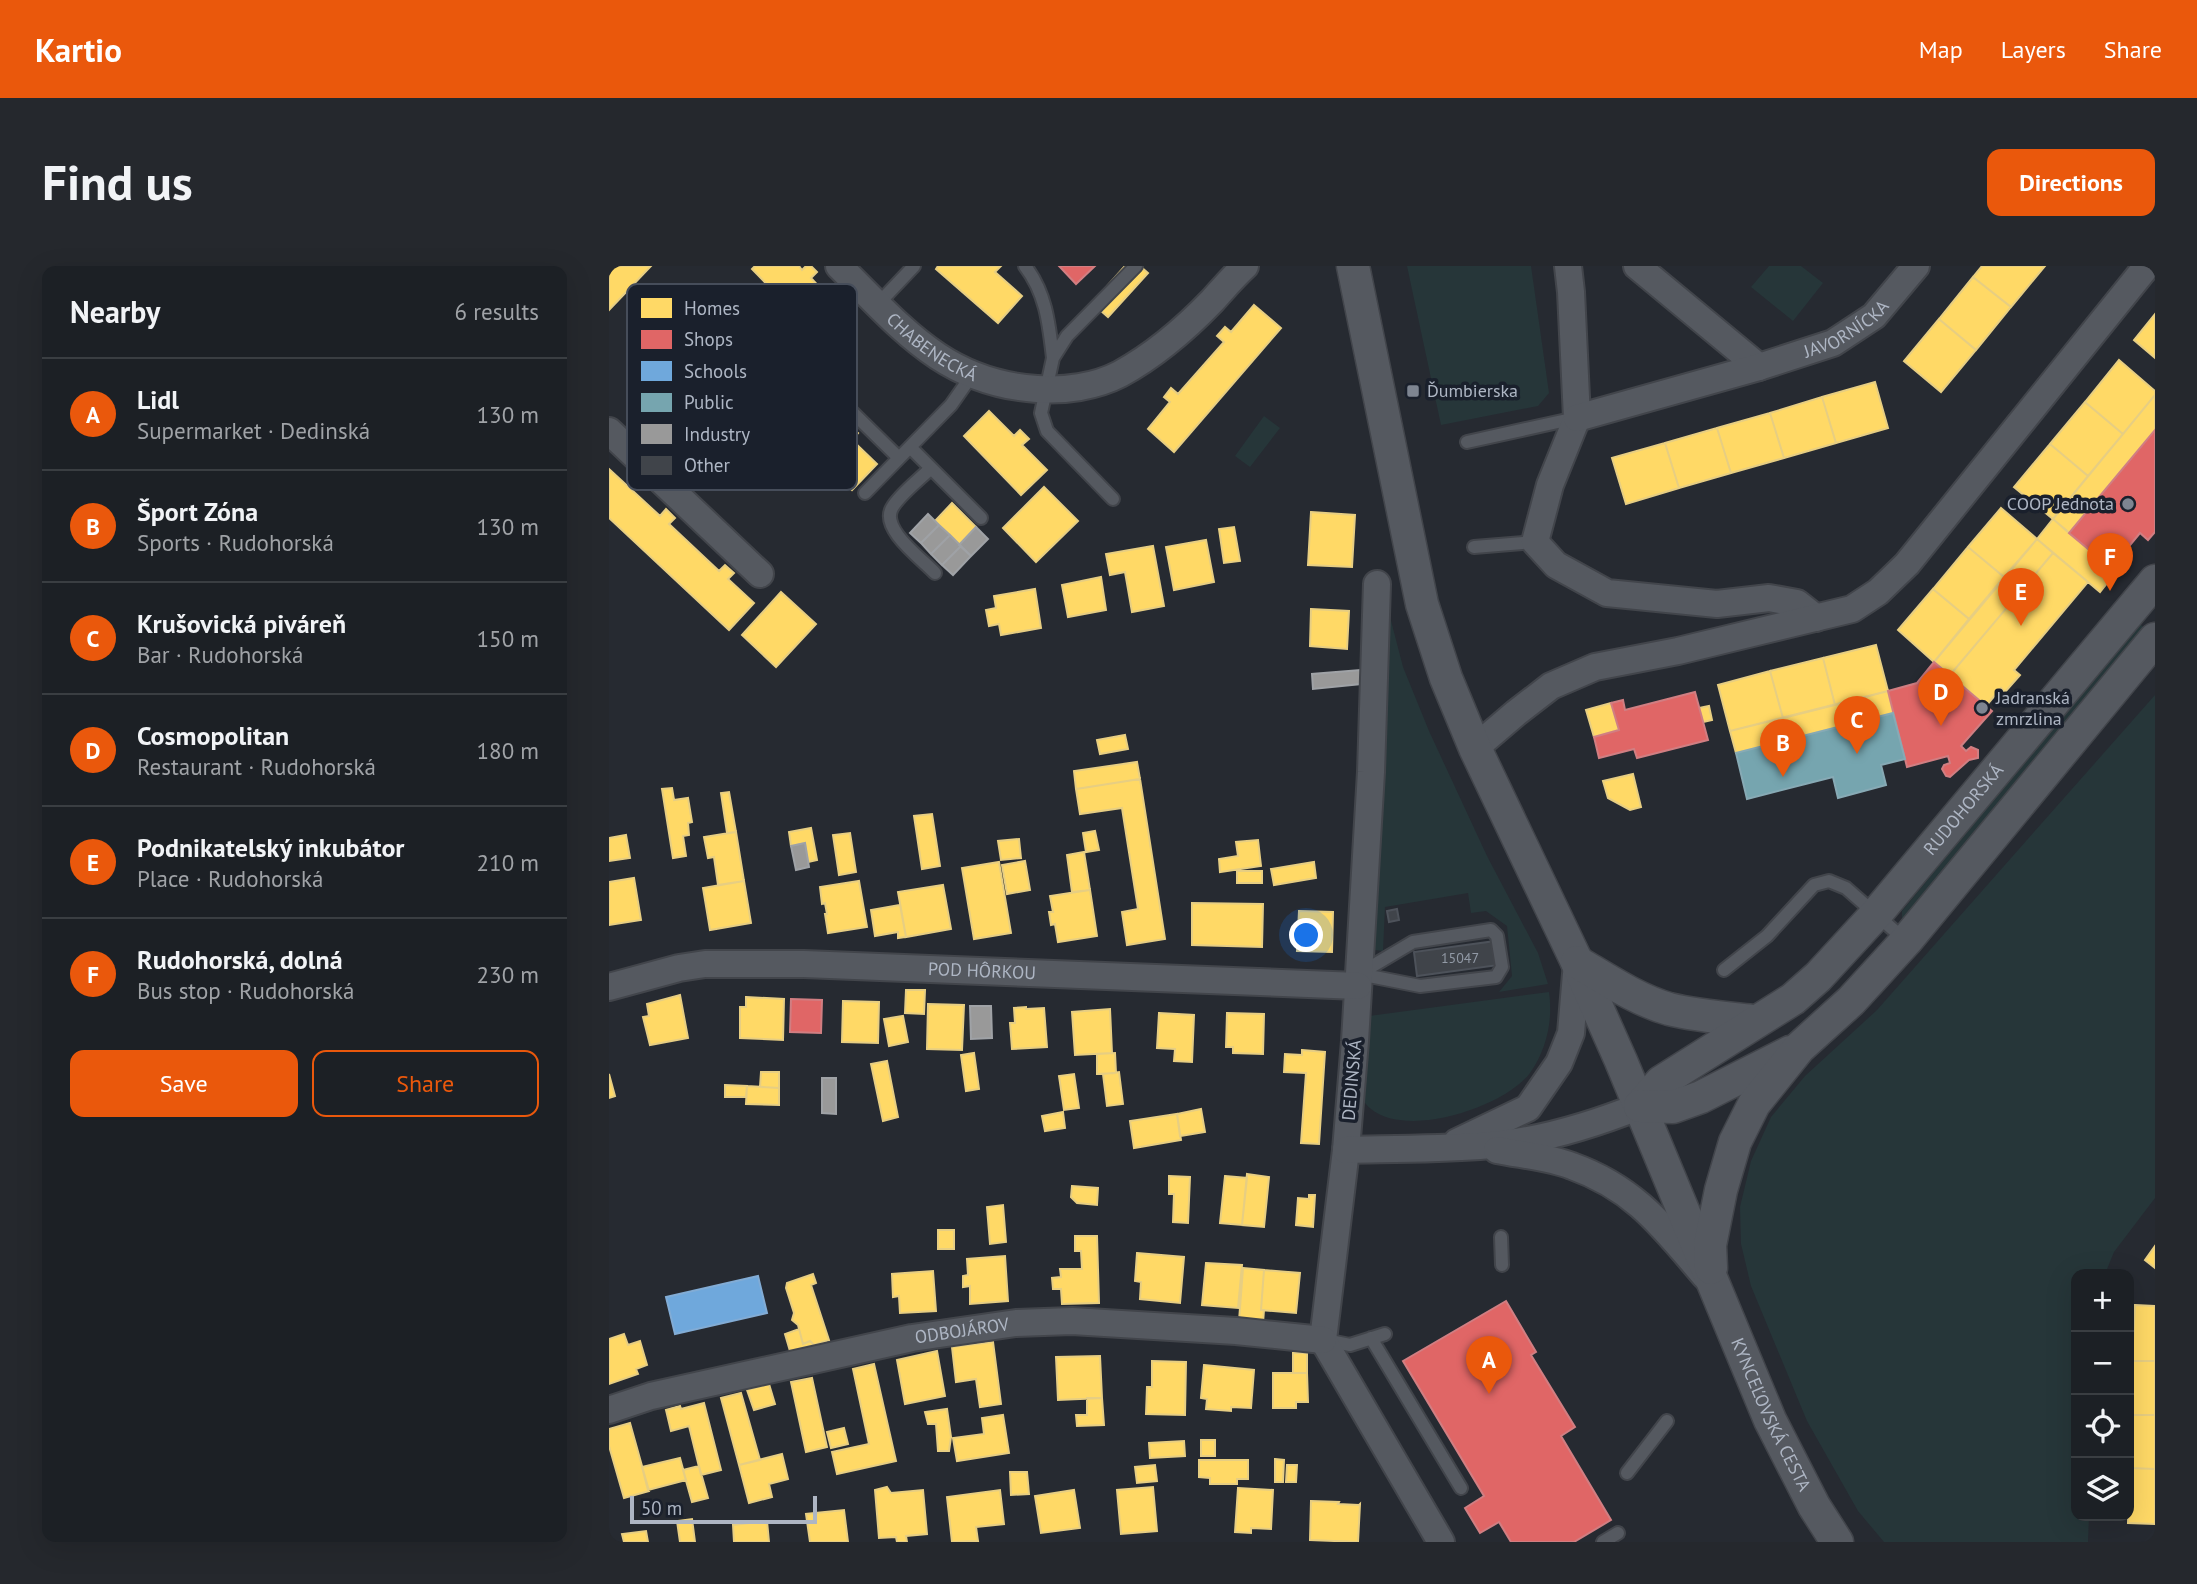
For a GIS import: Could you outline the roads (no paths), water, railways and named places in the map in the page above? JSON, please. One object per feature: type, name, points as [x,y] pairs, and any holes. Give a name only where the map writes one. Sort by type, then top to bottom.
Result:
[{"type":"street","name":"CHABENECKÁ","points":[[839,266],[924,348],[941,360],[972,375],[1009,387],[1045,390],[1075,388],[1118,374],[1170,338],[1210,303],[1245,266]]},
{"type":"street","name":"KYNCEĽOVSKÁ CESTA","points":[[1353,266],[1422,604],[1446,678],[1475,748],[1577,962],[1786,1453],[1837,1542]]},
{"type":"street","points":[[1567,266],[1571,292],[1577,418],[1550,485],[1535,542],[1556,565],[1607,593],[1717,604],[1769,598],[1797,603],[1816,618]]},
{"type":"street","points":[[1637,266],[1759,367]]},
{"type":"street","name":"JAVORNÍCKA","points":[[1577,418],[1759,367],[1833,343],[1874,316],[1916,266]]},
{"type":"street","points":[[1475,748],[1551,686],[1595,667],[1678,651],[1852,609],[1878,592],[1907,564],[2147,266]]},
{"type":"street","points":[[609,431],[627,448]]},
{"type":"street","points":[[671,490],[760,574]]},
{"type":"street","name":"RUDOHORSKÁ","points":[[1640,1106],[1661,1082],[1793,999],[1818,977],[1878,913],[2155,581]]},
{"type":"street","name":"DEDINSKÁ","points":[[1323,1340],[1346,1150],[1359,980],[1371,772],[1377,584]]},
{"type":"street","points":[[1712,1284],[1710,1245],[1721,1190],[1735,1142],[1754,1104],[1799,1048],[1851,1001],[1906,941],[2155,639]]},
{"type":"street","points":[[1446,1147],[1528,1108],[1559,1063],[1571,1032],[1577,962],[1666,1008],[1755,1021]]},
{"type":"street","name":"POD HÔRKOU","points":[[609,987],[679,968],[735,963],[1359,980]]},
{"type":"street","points":[[1346,1150],[1482,1146],[1587,1125],[1640,1106],[1672,1107],[1702,1097],[1799,1048]]},
{"type":"street","points":[[1482,1146],[1571,1165],[1633,1197],[1712,1284]]},
{"type":"street","name":"ODBOJÁROV","points":[[609,1410],[675,1390],[912,1338],[1016,1323],[1072,1321],[1236,1331],[1323,1340]]},
{"type":"street","points":[[1323,1340],[1441,1542]]},
{"type":"lane","points":[[878,304],[914,266]]},
{"type":"lane","points":[[1025,266],[1037,283],[1046,310],[1053,358]]},
{"type":"lane","points":[[1113,499],[1047,431],[1041,413],[1053,358],[1067,336],[1136,266]]},
{"type":"lane","points":[[865,493],[951,405],[972,375]]},
{"type":"lane","points":[[857,417],[899,458]]},
{"type":"lane","points":[[1467,442],[1577,418]]},
{"type":"lane","points":[[911,447],[981,519]]},
{"type":"lane","points":[[931,468],[892,508],[889,519],[893,531],[935,573]]},
{"type":"lane","points":[[1474,547],[1535,542]]},
{"type":"lane","points":[[1724,970],[1767,936],[1814,885],[1829,881],[1846,888],[1878,913],[1906,941]]},
{"type":"lane","points":[[1490,930],[1497,936],[1502,967],[1496,977],[1420,986],[1359,980],[1413,942],[1490,930]]},
{"type":"lane","points":[[1501,1237],[1503,1265]]},
{"type":"lane","points":[[1323,1340],[1350,1345],[1385,1334]]},
{"type":"lane","points":[[1371,1338],[1461,1488]]},
{"type":"lane","points":[[1627,1473],[1667,1421]]},
{"type":"lane","points":[[1604,1542],[1618,1533]]},
{"type":"place","name":"Ďumbierska","points":[[1413,391]]},
{"type":"place","name":"COOP Jednota","points":[[2128,504]]},
{"type":"place","name":"Rudohorská, dolná","points":[[2110,591]]},
{"type":"place","name":"Podnikatelský inkubátor","points":[[2021,626]]},
{"type":"place","name":"Jadranská zmrzlina","points":[[1982,708]]},
{"type":"place","name":"Cosmopolitan","points":[[1941,726]]},
{"type":"place","name":"Krušovická piváreň","points":[[1857,754]]},
{"type":"place","name":"Šport Zóna","points":[[1783,777]]},
{"type":"place","name":"Lidl","points":[[1489,1394]]}]
